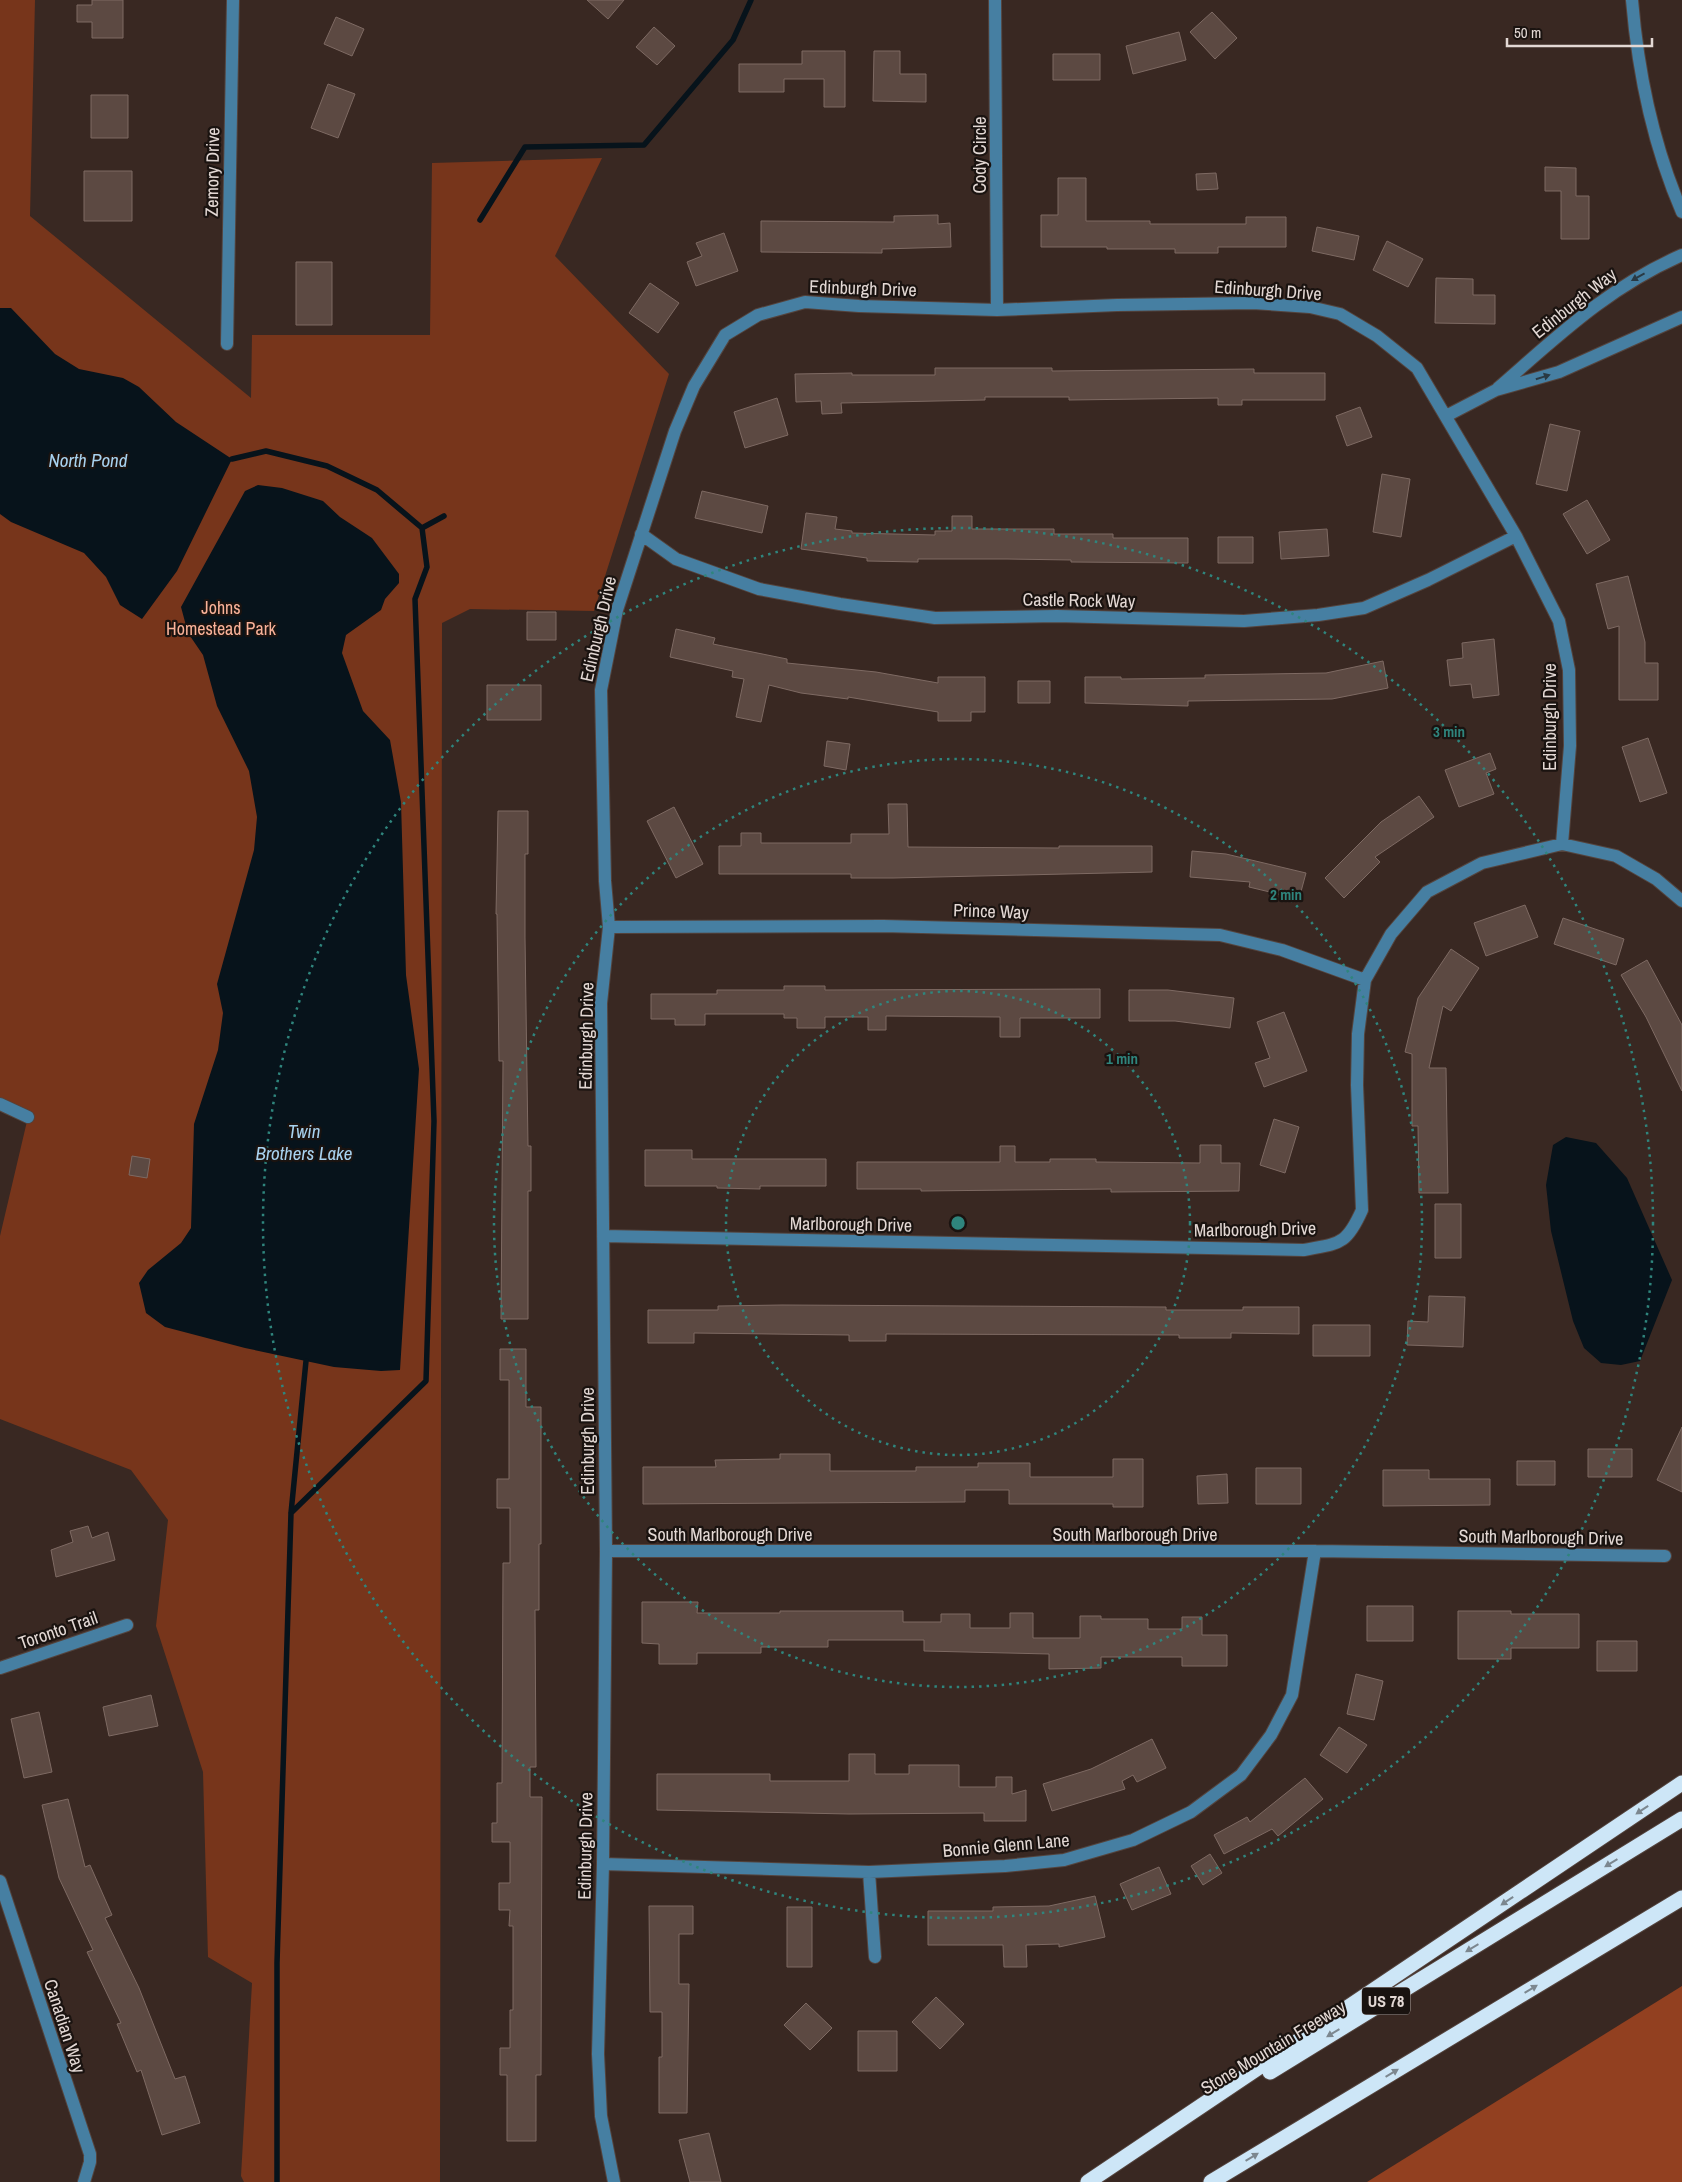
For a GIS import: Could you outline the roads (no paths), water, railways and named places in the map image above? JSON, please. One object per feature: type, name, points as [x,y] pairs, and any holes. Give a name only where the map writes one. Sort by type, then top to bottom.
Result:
[{"type":"highway","points":[[1088,2182],[1682,1783]]},
{"type":"highway","name":"Stone Mountain Freeway","points":[[1088,2182],[1682,1820]]},
{"type":"highway","points":[[1211,2182],[1682,1898]]},
{"type":"street","name":"Zemory Drive","points":[[227,344],[233,0]]},
{"type":"street","name":"Cody Circle","points":[[995,0],[997,310]]},
{"type":"street","points":[[1632,0],[1646,102],[1658,144],[1682,212]]},
{"type":"street","name":"Edinburgh Way","points":[[1496,390],[1590,309],[1621,287],[1682,255]]},
{"type":"street","name":"Edinburgh Drive","points":[[614,2182],[601,2116],[598,2054],[603,1864],[606,1551],[602,1003],[609,927],[605,881],[602,690],[617,610],[675,431],[694,386],[725,335],[758,314],[805,302],[859,306],[997,310],[1117,305],[1253,303],[1310,308],[1340,314],[1377,336],[1417,368],[1516,536],[1560,621],[1569,670],[1570,746],[1562,844]]},
{"type":"street","name":"Edinburgh Way","points":[[1446,416],[1496,390],[1559,372],[1682,317]]},
{"type":"street","name":"Castle Rock Way","points":[[641,534],[676,559],[759,589],[859,607],[935,618],[1057,616],[1244,621],[1318,615],[1364,608],[1428,580],[1516,536]]},
{"type":"street","name":"Marlborough Drive","points":[[603,1236],[1284,1250],[1304,1250],[1339,1243],[1353,1229],[1362,1210],[1357,1085],[1358,1034],[1365,980],[1391,934],[1427,892],[1482,863],[1562,844],[1616,856],[1656,879],[1682,901]]},
{"type":"street","name":"Prince Way","points":[[609,927],[883,926],[1220,935],[1282,950],[1365,980]]},
{"type":"street","points":[[0,1104],[28,1117]]},
{"type":"street","name":"South Marlborough Drive","points":[[606,1551],[1315,1551],[1665,1556]]},
{"type":"street","name":"Bonnie Glenn Lane","points":[[603,1864],[869,1872],[1005,1866],[1064,1860],[1133,1840],[1198,1806],[1241,1775],[1272,1735],[1292,1695],[1315,1551]]},
{"type":"street","name":"Toronto Trail","points":[[0,1668],[126,1625]]},
{"type":"street","points":[[869,1872],[874,1957]]},
{"type":"street","name":"Canadian Way","points":[[0,1881],[90,2154],[90,2162],[84,2182]]},
{"type":"water","name":"North Pond","points":[[0,308],[11,308],[55,354],[79,369],[123,378],[139,387],[176,422],[232,459],[177,571],[142,619],[120,605],[106,577],[84,553],[11,522],[0,514]]},
{"type":"water","name":"Twin Brothers Lake","points":[[258,485],[282,488],[323,501],[340,517],[372,538],[399,574],[399,583],[385,599],[381,610],[346,635],[342,653],[363,711],[390,740],[401,802],[406,975],[419,1069],[400,1370],[381,1371],[334,1367],[245,1348],[165,1327],[146,1313],[139,1283],[148,1270],[181,1243],[191,1228],[194,1124],[218,1050],[223,1013],[217,984],[254,850],[257,817],[249,771],[217,706],[203,655],[188,633],[181,607],[245,491]]},
{"type":"water","points":[[1566,1137],[1596,1143],[1627,1178],[1672,1280],[1640,1361],[1621,1365],[1601,1363],[1584,1348],[1573,1321],[1551,1231],[1546,1185],[1553,1145]]},
{"type":"waterway","points":[[480,220],[525,147],[644,145],[733,40],[751,0]]},
{"type":"waterway","points":[[232,459],[266,451],[327,466],[377,490],[422,528],[427,567],[415,599],[434,1121],[426,1381],[291,1513]]},
{"type":"waterway","points":[[422,528],[444,516]]},
{"type":"waterway","points":[[277,2182],[277,1963],[291,1513],[306,1361]]},
{"type":"park label","name":"Johns Homestead Park","points":[[221,617]]}]
